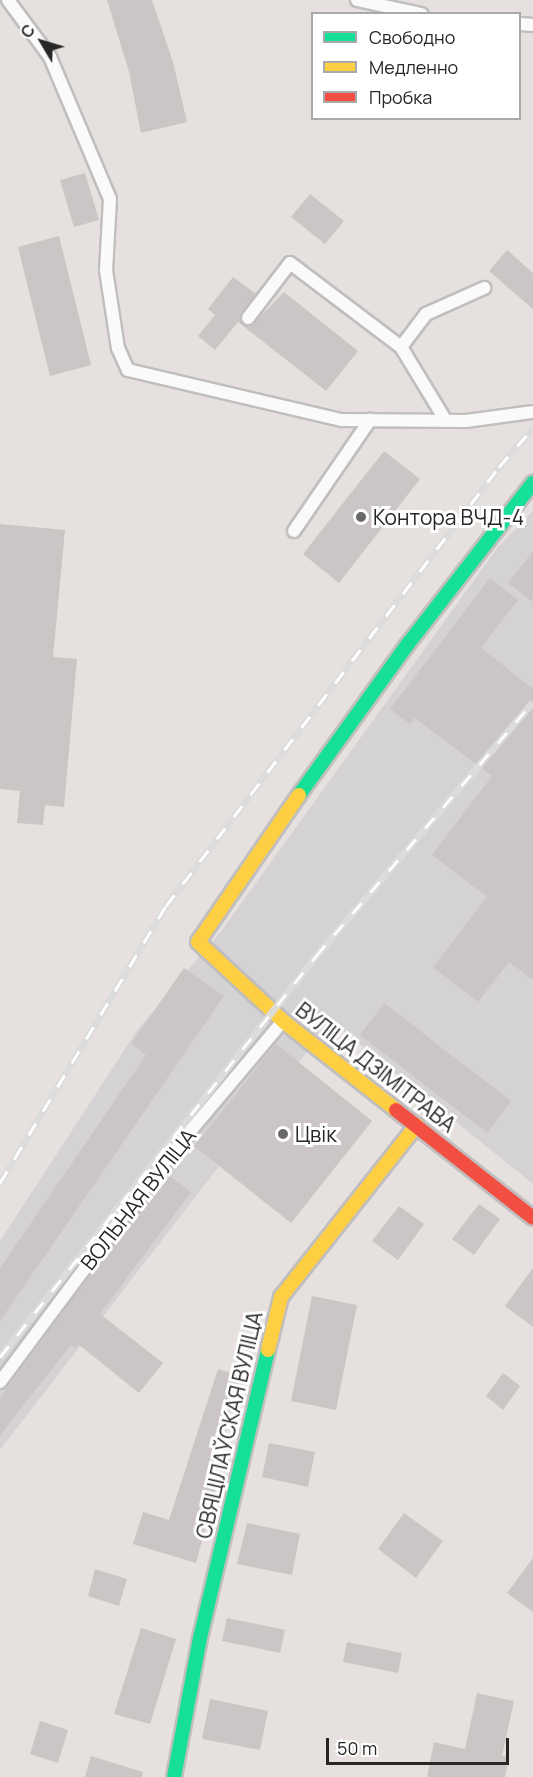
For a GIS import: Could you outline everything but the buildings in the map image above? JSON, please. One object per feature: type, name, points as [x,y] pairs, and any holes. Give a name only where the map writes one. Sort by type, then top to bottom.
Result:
[{"type":"street","name":"ВУЛІЦА ДЗІМІТРАВА","points":[[533,483],[408,644],[247,866],[198,942],[283,1021],[533,1218]]},
{"type":"street","name":"СВЯЦІЛАЎСКАЯ ВУЛІЦА","points":[[174,1777],[200,1638],[280,1297],[417,1125]]},
{"type":"lane","points":[[8,0],[50,57],[110,200],[106,270],[118,348],[128,370],[255,403],[342,420],[446,421],[533,412]]},
{"type":"lane","points":[[357,0],[412,12]]},
{"type":"lane","points":[[248,318],[290,263],[402,347],[446,421]]},
{"type":"lane","points":[[402,347],[426,314],[484,288]]},
{"type":"lane","points":[[294,531],[370,420]]},
{"type":"lane","name":"ВОЛЬНАЯ ВУЛІЦА","points":[[0,1382],[160,1167],[283,1021]]},
{"type":"shaded area","points":[[533,511],[533,1184],[331,1021],[0,1450],[0,1241],[138,1029],[222,930],[498,547]]},
{"type":"railway","points":[[0,1183],[166,906],[499,467],[533,428]]},
{"type":"railway","points":[[0,1357],[316,956],[533,702]]},
{"type":"traffic: fast","points":[[299,795],[408,644],[533,483]]},
{"type":"traffic: fast","points":[[174,1777],[200,1638],[268,1350]]},
{"type":"traffic: slow","points":[[299,795],[198,942],[283,1021],[396,1110]]},
{"type":"traffic: slow","points":[[268,1350],[281,1297],[417,1125]]},
{"type":"traffic: jam","points":[[396,1110],[533,1218]]},
{"type":"place","name":"Контора ВЧД-4","points":[[361,517]]},
{"type":"place","name":"Цвік","points":[[283,1134]]}]
